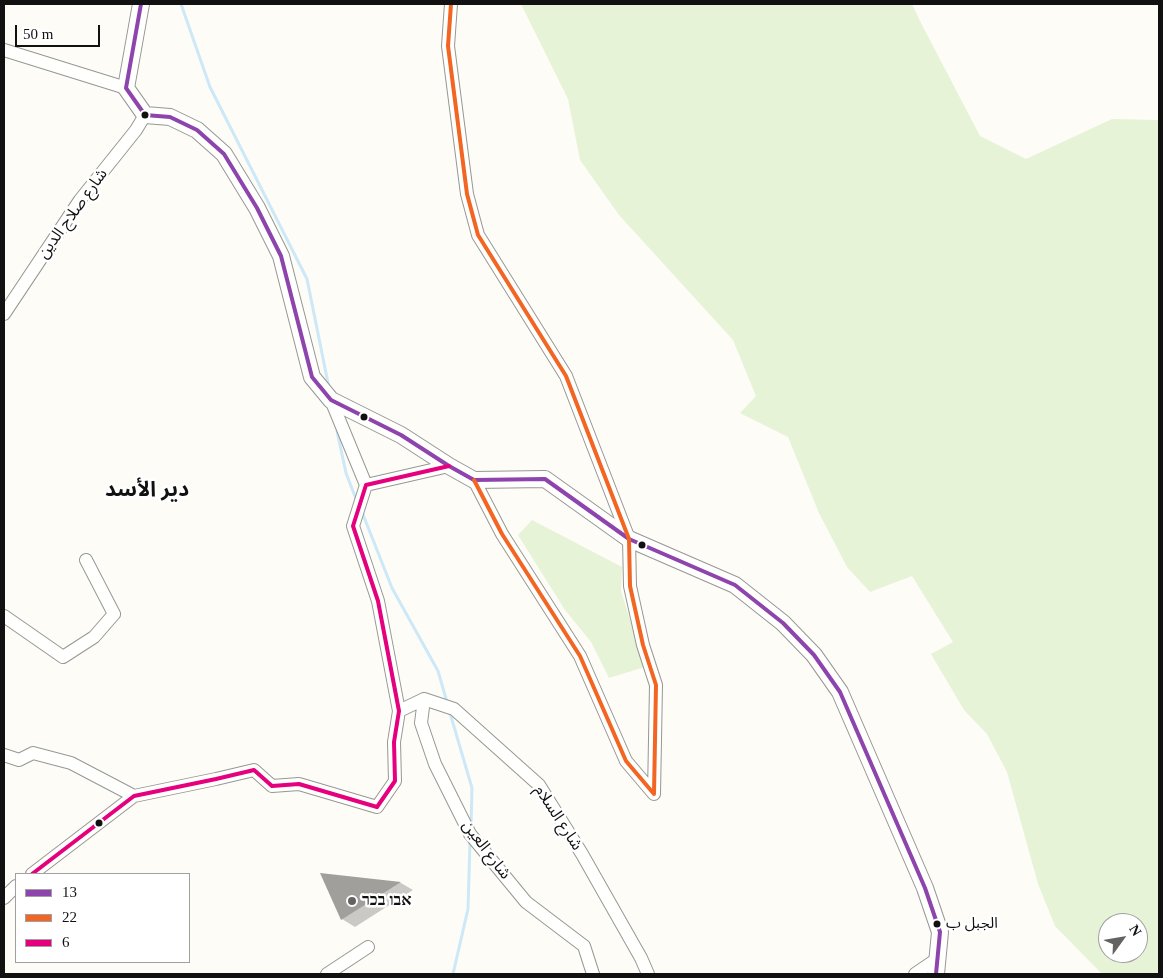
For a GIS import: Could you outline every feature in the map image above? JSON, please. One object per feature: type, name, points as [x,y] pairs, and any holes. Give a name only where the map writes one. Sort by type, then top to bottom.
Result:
[{"type":"street","points":[[126,88],[140,4]]},
{"type":"street","points":[[451,4],[448,46],[467,194],[478,235],[566,376],[630,539],[630,586],[642,644],[656,684],[654,794],[626,761],[580,656],[502,534],[474,480]]},
{"type":"street","points":[[4,50],[126,88],[145,115],[170,117],[198,130],[224,154],[257,208],[281,256],[312,377],[331,400],[366,485],[353,526],[378,601],[399,711],[394,742],[395,781],[377,807],[299,784],[272,786],[254,770],[134,796],[33,873]]},
{"type":"street","name":"شارع صلاح الدين","points":[[4,314],[80,200],[136,130],[145,115]]},
{"type":"street","points":[[331,400],[401,434],[474,480],[545,479],[630,539],[735,585],[783,624],[814,655],[840,692],[925,888],[940,932],[936,967],[915,974]]},
{"type":"street","points":[[366,485],[449,466]]},
{"type":"street","points":[[4,616],[64,657],[94,637],[114,614],[86,560]]},
{"type":"street","points":[[399,711],[424,699]]},
{"type":"street","name":"شارع العين","points":[[424,699],[421,723],[432,756],[470,834],[526,902],[584,946],[593,974]]},
{"type":"street","name":"شارع السلام","points":[[424,699],[454,709],[539,785],[582,854],[641,958],[648,974]]},
{"type":"street","points":[[4,755],[19,760],[33,753],[71,763],[134,796]]},
{"type":"street","points":[[4,898],[15,887]]},
{"type":"street","points":[[327,974],[368,947]]},
{"type":"green space","points":[[521,4],[912,4],[980,136],[1026,159],[1112,119],[1159,120],[1159,974],[1102,974],[1055,926],[1038,884],[1007,772],[987,734],[964,710],[931,654],[953,642],[912,576],[870,592],[847,567],[819,513],[788,437],[740,413],[756,396],[733,340],[619,215],[580,160],[568,99]]},
{"type":"green space","points":[[532,520],[622,567],[621,591],[645,667],[609,678],[591,642],[565,610],[518,535]]},
{"type":"building","name":"אבו בכר","points":[[320,873],[401,882],[341,920]]},
{"type":"waterway","points":[[181,4],[210,87],[307,279],[329,388]]},
{"type":"waterway","points":[[337,431],[346,473],[356,499]]},
{"type":"waterway","points":[[362,512],[392,588],[438,671],[447,702]]},
{"type":"waterway","points":[[450,713],[472,788],[471,826]]},
{"type":"waterway","points":[[453,974],[468,909],[470,842]]},
{"type":"transit line","name":"13","points":[[141,4],[126,88],[145,115],[170,117],[197,130],[224,154],[257,208],[281,256],[312,377],[331,400],[401,435],[474,480],[545,479],[629,539],[735,585],[783,623],[814,655],[840,692],[925,888],[940,932],[936,974]]},
{"type":"transit line","name":"22","points":[[451,4],[448,46],[467,194],[478,235],[566,376],[629,539],[630,586],[643,645],[656,685],[654,794],[626,761],[580,656],[502,534],[474,480]]},
{"type":"transit line","name":"6","points":[[33,873],[134,796],[254,770],[272,786],[299,784],[377,807],[395,781],[394,742],[399,711],[378,601],[353,526],[366,485],[449,466]]},
{"type":"place","name":"אבו בכר","points":[[352,901]]},
{"type":"place","name":"الجبل ب","points":[[937,924]]},
{"type":"district","name":"دير الأسد","points":[[147,491]]}]
